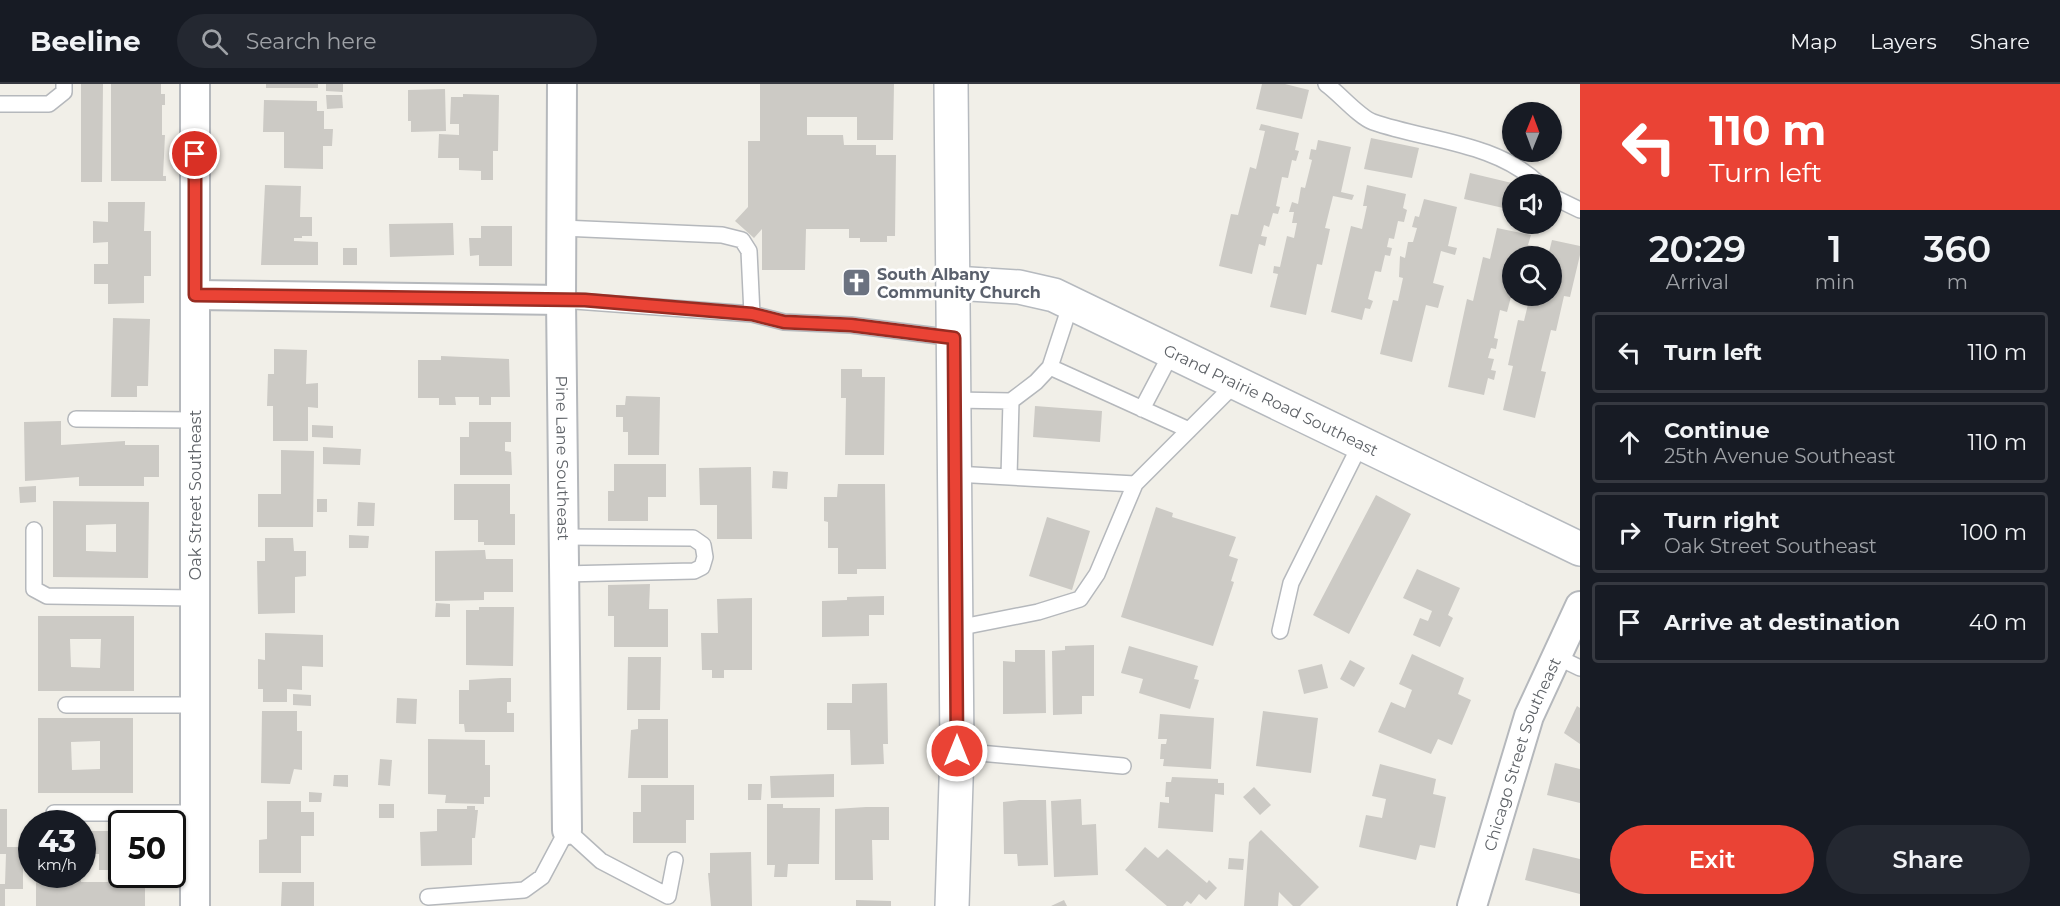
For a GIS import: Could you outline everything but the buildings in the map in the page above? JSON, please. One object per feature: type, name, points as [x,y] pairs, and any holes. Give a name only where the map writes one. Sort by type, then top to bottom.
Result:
[{"type":"main road","points":[[951,84],[957,628],[957,751],[952,906]]},
{"type":"main road","name":"Grand Prairie Road Southeast","points":[[954,283],[1019,287],[1054,295],[1580,549]]},
{"type":"street","name":"Oak Street Southeast","points":[[195,84],[195,906]]},
{"type":"street","name":"Pine Lane Southeast","points":[[562,84],[561,300],[567,830]]},
{"type":"street","points":[[195,295],[561,300]]},
{"type":"street","name":"Chicago Street Southeast","points":[[1472,906],[1529,716],[1568,662],[1580,606]]},
{"type":"lane","points":[[0,104],[49,104],[64,92],[64,84]]},
{"type":"lane","points":[[1326,84],[1370,121],[1461,144],[1523,169],[1528,174]]},
{"type":"lane","points":[[1562,201],[1580,210]]},
{"type":"lane","points":[[562,228],[711,234],[742,240],[749,251],[752,314]]},
{"type":"lane","points":[[561,300],[752,314],[784,322],[851,325],[954,338]]},
{"type":"lane","points":[[955,400],[1011,401],[1050,367],[1071,303]]},
{"type":"lane","points":[[1142,409],[1172,352]]},
{"type":"lane","points":[[1050,367],[1189,430]]},
{"type":"lane","points":[[957,628],[1038,612],[1080,599],[1097,574],[1135,484],[1236,383]]},
{"type":"lane","points":[[1009,477],[1011,401]]},
{"type":"lane","points":[[76,419],[195,420]]},
{"type":"lane","points":[[1280,631],[1291,583],[1361,443]]},
{"type":"lane","points":[[955,474],[1135,484]]},
{"type":"lane","points":[[34,530],[34,589],[47,596],[195,598]]},
{"type":"lane","points":[[563,537],[693,538],[703,545],[705,557],[702,567],[694,572],[563,574]]},
{"type":"lane","points":[[66,705],[195,705]]},
{"type":"lane","points":[[957,751],[1123,766]]},
{"type":"lane","points":[[96,813],[195,813]]},
{"type":"lane","points":[[428,897],[524,890],[542,877],[567,830],[601,861],[668,896],[675,860]]},
{"type":"place","name":"South Albany Community Church","points":[[856,283]]},
{"type":"route","points":[[195,154],[195,295],[585,300],[752,314],[784,322],[851,325],[954,338],[957,751]]}]
